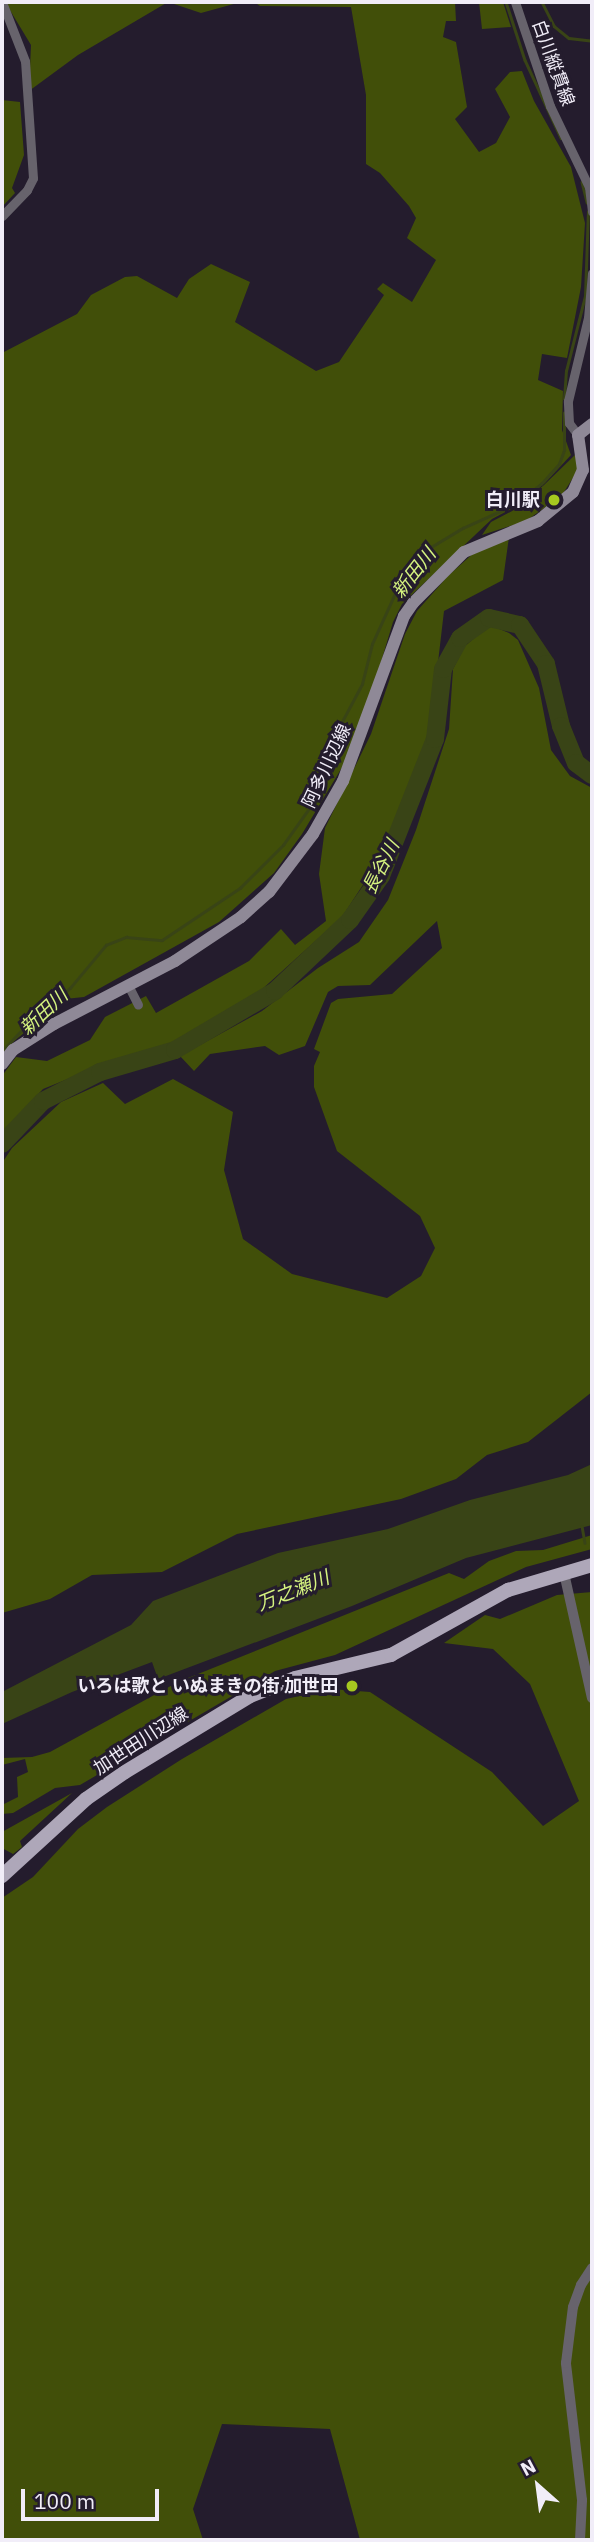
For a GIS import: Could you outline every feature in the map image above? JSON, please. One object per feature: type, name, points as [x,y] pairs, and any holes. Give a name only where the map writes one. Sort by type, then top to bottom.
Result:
[{"type":"main road","points":[[578,435],[592,425]]},
{"type":"main road","name":"阿多川辺線","points":[[2,1064],[13,1051],[54,1024],[176,961],[241,917],[279,879],[313,834],[343,780],[404,616],[413,603],[464,552],[538,521],[573,492],[583,470],[578,435]]},
{"type":"main road","name":"加世田川辺線","points":[[2,1877],[96,1793],[250,1696],[295,1678],[391,1655],[508,1590],[592,1565]]},
{"type":"street","points":[[2,2],[25,61],[33,178],[27,190],[2,216]]},
{"type":"street","name":"白川縦貫線","points":[[515,2],[550,106],[580,162],[589,187],[592,212]]},
{"type":"street","points":[[578,435],[569,423],[568,401],[588,318],[592,273]]},
{"type":"street","points":[[128,985],[138,1005]]},
{"type":"street","points":[[564,1573],[592,1698]]},
{"type":"street","points":[[580,2540],[582,2500],[566,2363],[573,2306],[580,2285],[592,2268]]},
{"type":"shaded area","points":[[5,2],[168,2],[78,55],[29,91],[31,45]]},
{"type":"shaded area","points":[[168,2],[241,2],[201,13]]},
{"type":"shaded area","points":[[254,2],[455,2],[456,21],[446,21],[443,37],[456,42],[467,107],[455,119],[479,152],[496,143],[510,117],[495,89],[510,72],[522,71],[534,101],[571,167],[585,223],[581,287],[567,358],[542,354],[538,380],[563,391],[562,430],[571,455],[545,483],[513,508],[492,519],[402,604],[393,622],[365,715],[344,764],[302,834],[274,873],[219,922],[84,997],[65,999],[2,1051],[2,353],[77,314],[91,295],[125,277],[137,276],[177,298],[189,279],[211,264],[250,282],[235,322],[316,371],[339,362],[384,295],[377,289],[383,283],[412,302],[436,260],[407,238],[416,218],[380,173],[366,164],[366,95],[351,7],[260,6]]},
{"type":"shaded area","points":[[479,2],[503,2],[511,27],[482,29]]},
{"type":"shaded area","points":[[2,100],[20,102],[24,155],[12,188],[15,193],[2,207]]},
{"type":"shaded area","points":[[577,453],[578,470],[562,495],[526,521],[482,535],[491,522],[514,510]]},
{"type":"shaded area","points":[[509,537],[503,580],[444,611],[430,731],[381,857],[342,917],[259,992],[178,1042],[100,1066],[43,1089],[2,1133],[2,1076],[16,1057],[47,1061],[90,1040],[105,1017],[146,996],[156,1013],[249,961],[281,929],[295,945],[326,921],[319,874],[325,828],[371,734],[405,634],[417,611],[448,576],[477,550]]},
{"type":"shaded area","points":[[490,625],[518,640],[539,688],[551,750],[570,776],[592,788],[592,1392],[528,1442],[487,1455],[456,1479],[401,1499],[237,1534],[162,1572],[92,1575],[50,1599],[2,1613],[2,1163],[12,1148],[61,1102],[103,1083],[125,1104],[173,1079],[233,1112],[224,1170],[243,1239],[292,1274],[387,1298],[421,1276],[435,1248],[420,1216],[337,1151],[314,1087],[314,1066],[320,1052],[314,1049],[331,1003],[338,999],[392,994],[442,948],[437,921],[370,985],[338,986],[328,992],[305,1046],[279,1055],[265,1046],[210,1054],[194,1071],[180,1056],[262,1011],[318,968],[359,942],[388,900],[416,830],[449,729],[453,669],[465,646]]},
{"type":"shaded area","points":[[592,1535],[592,1549],[526,1567],[335,1655],[275,1671],[80,1785],[55,1788],[13,1813],[2,1814],[2,1805],[18,1797],[17,1777],[28,1772],[25,1759],[2,1765],[2,1758],[32,1757],[50,1752],[178,1682],[449,1573],[464,1579],[489,1561],[516,1551],[543,1550]]},
{"type":"shaded area","points":[[592,1592],[592,2540],[360,2540],[330,2429],[222,2424],[193,2509],[203,2540],[2,2540],[2,1898],[33,1877],[78,1829],[182,1759],[286,1699],[331,1689],[370,1692],[492,1772],[543,1826],[579,1801],[530,1684],[493,1649],[444,1643],[485,1615],[500,1619],[557,1595]]},
{"type":"shaded area","points":[[72,1793],[20,1841],[22,1847],[13,1854],[2,1848],[2,1832]]},
{"type":"water","name":"万之瀬川","points":[[592,1464],[592,1525],[466,1558],[352,1606],[158,1679],[152,1662],[72,1692],[2,1724],[2,1692],[131,1625],[153,1601],[278,1553],[388,1529],[470,1500],[568,1475]]},
{"type":"waterway","name":"新田川","points":[[506,2],[525,60],[561,138]]},
{"type":"waterway","points":[[542,2],[554,26],[569,38],[592,41]]},
{"type":"waterway","name":"新田川","points":[[582,182],[587,202]]},
{"type":"waterway","name":"新田川","points":[[564,399],[566,371],[585,296],[588,212]]},
{"type":"waterway","name":"新田川","points":[[2,1051],[32,1019],[70,988],[106,945],[126,937],[162,940],[240,888],[283,845],[318,796],[330,744],[362,684],[372,644],[397,589],[431,547],[463,528],[518,503],[541,484],[559,464],[564,450],[564,413]]},
{"type":"waterway","name":"長谷川","points":[[2,1144],[43,1101],[100,1072],[175,1050],[275,991],[350,920],[381,876],[435,739],[443,669],[460,638],[489,618],[520,625],[546,664],[561,726],[576,763],[592,775]]},
{"type":"waterway","points":[[582,1526],[585,1543]]},
{"type":"place","name":"白川駅","points":[[554,500]]},
{"type":"place","name":"いろは歌と いぬまきの街 加世田","points":[[352,1686]]}]
